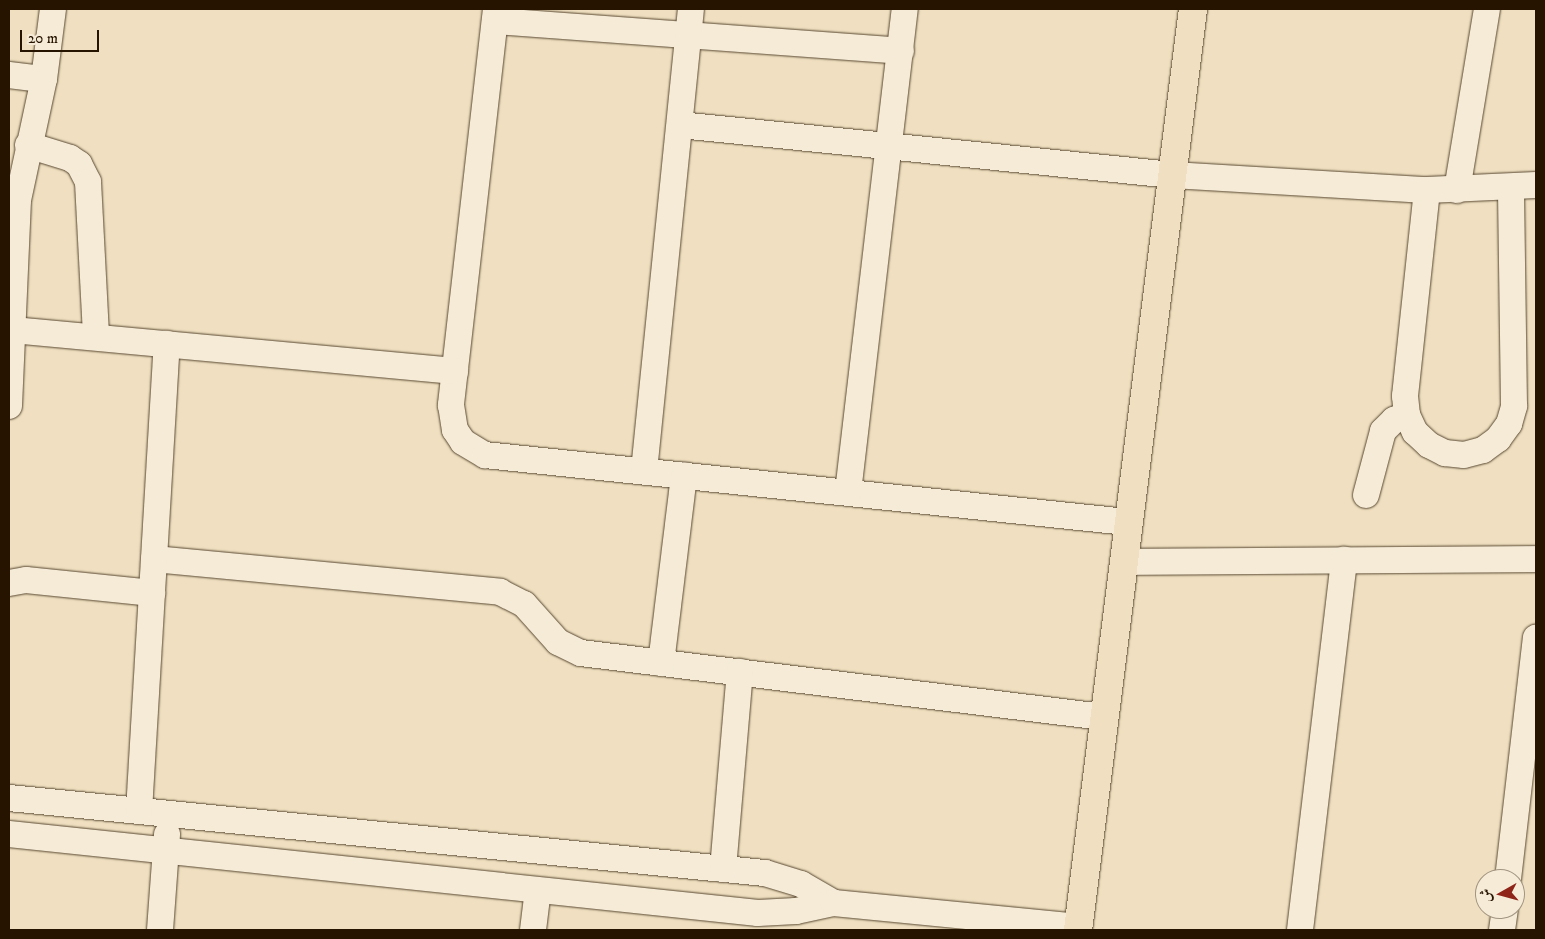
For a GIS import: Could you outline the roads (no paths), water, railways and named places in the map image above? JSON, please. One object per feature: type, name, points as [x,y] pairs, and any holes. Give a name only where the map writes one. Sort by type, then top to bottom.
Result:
[{"type":"main road","points":[[1079,928],[1103,717],[1124,562],[1127,522],[1193,9]]},
{"type":"street","points":[[9,404],[18,200],[28,145],[44,79],[53,9]]},
{"type":"street","points":[[644,471],[691,9]]},
{"type":"street","points":[[848,492],[891,147],[905,9]]},
{"type":"street","points":[[1457,190],[1487,9]]},
{"type":"street","points":[[901,51],[688,36],[496,15],[455,371],[451,418],[455,430],[473,450],[485,455],[1127,522]]},
{"type":"street","points":[[9,75],[44,79]]},
{"type":"street","points":[[680,125],[1172,175],[1427,190],[1536,185]]},
{"type":"street","points":[[28,145],[70,158],[79,164],[88,182],[96,337]]},
{"type":"street","points":[[1427,190],[1405,396],[1407,415],[1415,432],[1428,445],[1445,453],[1464,455],[1482,450],[1498,439],[1509,424],[1514,406],[1511,187]]},
{"type":"street","points":[[12,330],[455,371]]},
{"type":"street","points":[[139,811],[167,344]]},
{"type":"street","points":[[1366,495],[1382,431],[1394,420],[1407,415]]},
{"type":"street","points":[[661,663],[684,475]]},
{"type":"street","points":[[154,559],[500,592],[524,604],[548,632],[569,649],[661,663],[1103,717]]},
{"type":"street","points":[[1124,562],[1536,559]]},
{"type":"street","points":[[1300,930],[1344,560]]},
{"type":"street","points":[[9,583],[26,580],[152,593]]},
{"type":"street","points":[[1509,869],[1536,638]]},
{"type":"street","points":[[723,869],[740,672]]},
{"type":"street","points":[[9,798],[723,869],[784,878],[834,903]]},
{"type":"street","points":[[160,930],[170,813]]},
{"type":"street","points":[[9,834],[538,892],[758,913],[796,911],[834,903],[1079,928]]},
{"type":"street","points":[[533,930],[538,892]]}]
